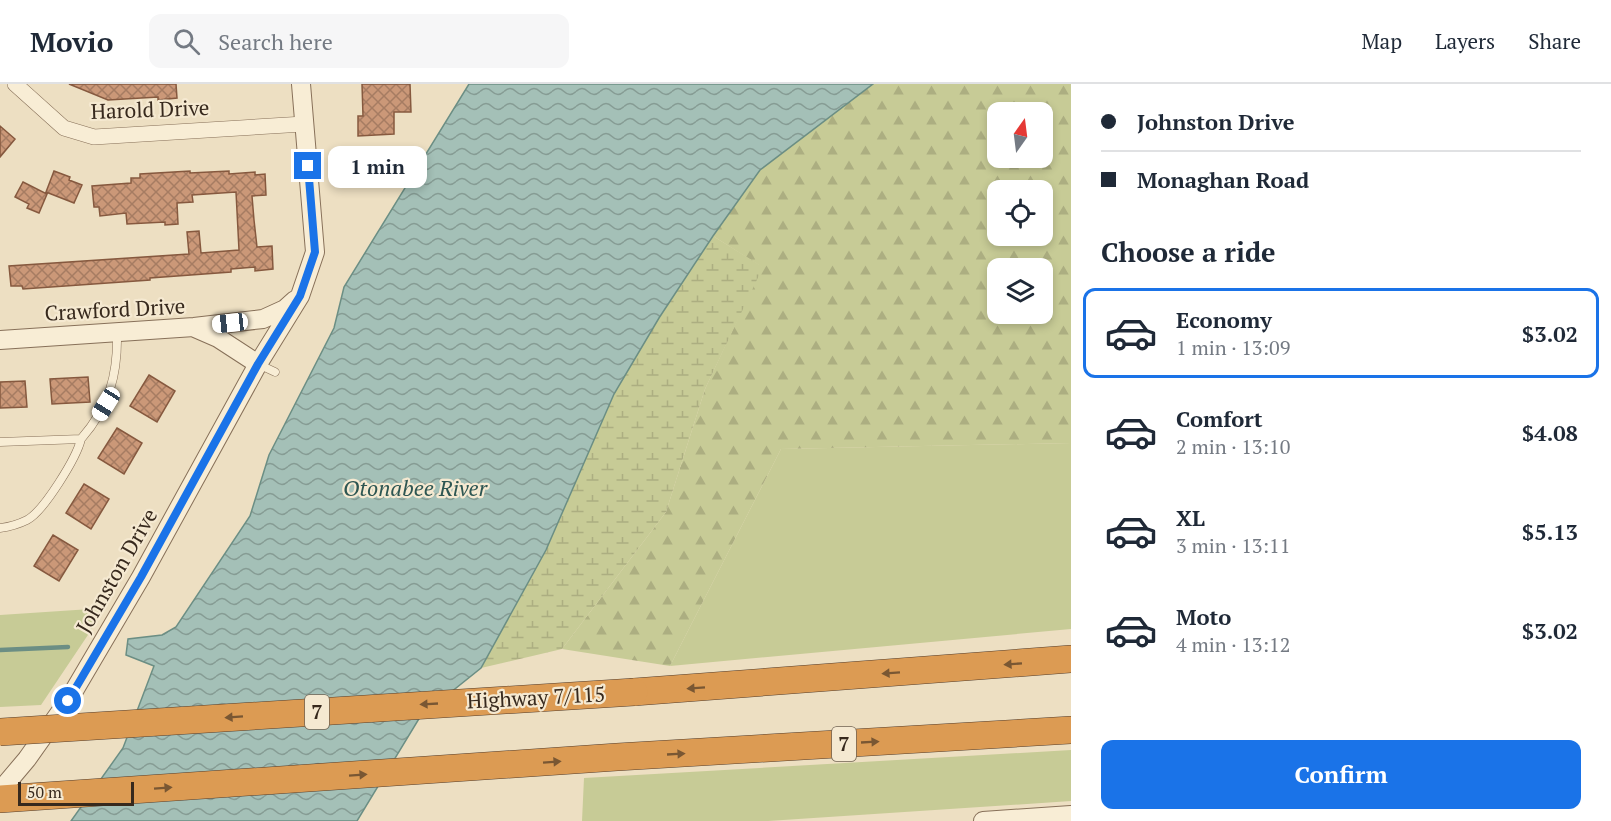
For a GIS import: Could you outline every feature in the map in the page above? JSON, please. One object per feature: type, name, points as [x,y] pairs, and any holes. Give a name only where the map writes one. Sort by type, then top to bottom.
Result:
[{"type":"highway","name":"Highway 7/115","points":[[0,732],[634,692],[1071,659]]},
{"type":"highway","name":"7","points":[[0,799],[617,757],[1071,730]]},
{"type":"street","name":"Harold Drive","points":[[15,84],[64,129],[94,137],[304,124]]},
{"type":"street","name":"Johnston Drive","points":[[0,791],[27,759],[68,701],[141,577],[258,364],[300,296],[315,252],[301,84]]},
{"type":"street","points":[[194,327],[263,319],[285,309],[300,296]]},
{"type":"street","name":"Crawford Drive","points":[[0,340],[194,327],[218,338],[258,364]]},
{"type":"street","points":[[983,821],[1071,815]]},
{"type":"lane","points":[[0,528],[28,519],[43,506],[79,450],[81,439],[106,404],[116,364],[117,332]]},
{"type":"lane","points":[[258,364],[275,372]]},
{"type":"lane","points":[[0,442],[81,439]]},
{"type":"green space","points":[[873,84],[1071,84],[1071,443],[781,449],[670,666],[562,649],[666,512],[705,389],[762,267],[713,236],[760,170]]},
{"type":"green space","points":[[713,236],[763,267],[705,389],[666,512],[562,649],[481,668],[546,550],[614,394],[659,318]]},
{"type":"green space","points":[[1071,443],[1071,629],[670,666],[781,449]]},
{"type":"green space","points":[[106,608],[41,705],[0,707],[0,615]]},
{"type":"green space","points":[[1071,750],[1071,801],[768,821],[582,821],[584,778]]},
{"type":"water","name":"Otonabee River","points":[[469,84],[873,84],[760,170],[713,236],[659,318],[614,394],[546,550],[481,668],[420,717],[357,821],[71,821],[123,748],[154,666],[126,655],[128,639],[162,635],[176,627],[250,516],[269,455],[334,328],[344,287]]},
{"type":"building","points":[[69,84],[176,84],[177,98],[108,100]]},
{"type":"building","points":[[362,84],[410,84],[411,112],[394,112],[394,134],[358,136],[358,116],[363,116]]},
{"type":"building","points":[[0,126],[15,139],[0,157]]},
{"type":"building","points":[[54,171],[82,185],[74,203],[46,192]]},
{"type":"building","points":[[190,171],[190,173],[229,171],[229,174],[255,172],[255,175],[265,174],[266,195],[252,196],[254,220],[257,247],[272,246],[273,269],[255,271],[255,267],[231,269],[231,272],[150,278],[150,280],[23,289],[22,286],[11,286],[9,266],[189,254],[187,232],[199,231],[201,253],[239,250],[236,192],[192,195],[193,202],[177,203],[178,224],[165,225],[165,222],[127,224],[126,213],[100,216],[99,207],[94,207],[92,186],[131,183],[131,178],[140,178],[140,174]]},
{"type":"building","points":[[23,182],[47,194],[39,213],[27,208],[29,204],[15,197]]},
{"type":"building","points":[[149,375],[175,391],[157,422],[130,406]]},
{"type":"building","points":[[88,377],[90,402],[52,404],[50,379]]},
{"type":"building","points":[[25,381],[27,407],[0,408],[0,382]]},
{"type":"building","points":[[117,428],[142,443],[124,474],[98,458]]},
{"type":"building","points":[[84,484],[109,499],[91,529],[66,513]]},
{"type":"building","points":[[53,535],[78,550],[59,581],[34,566]]},
{"type":"waterway","points":[[0,650],[68,647]]},
{"type":"route","points":[[68,701],[141,577],[258,364],[300,296],[315,252],[308,166]]}]
